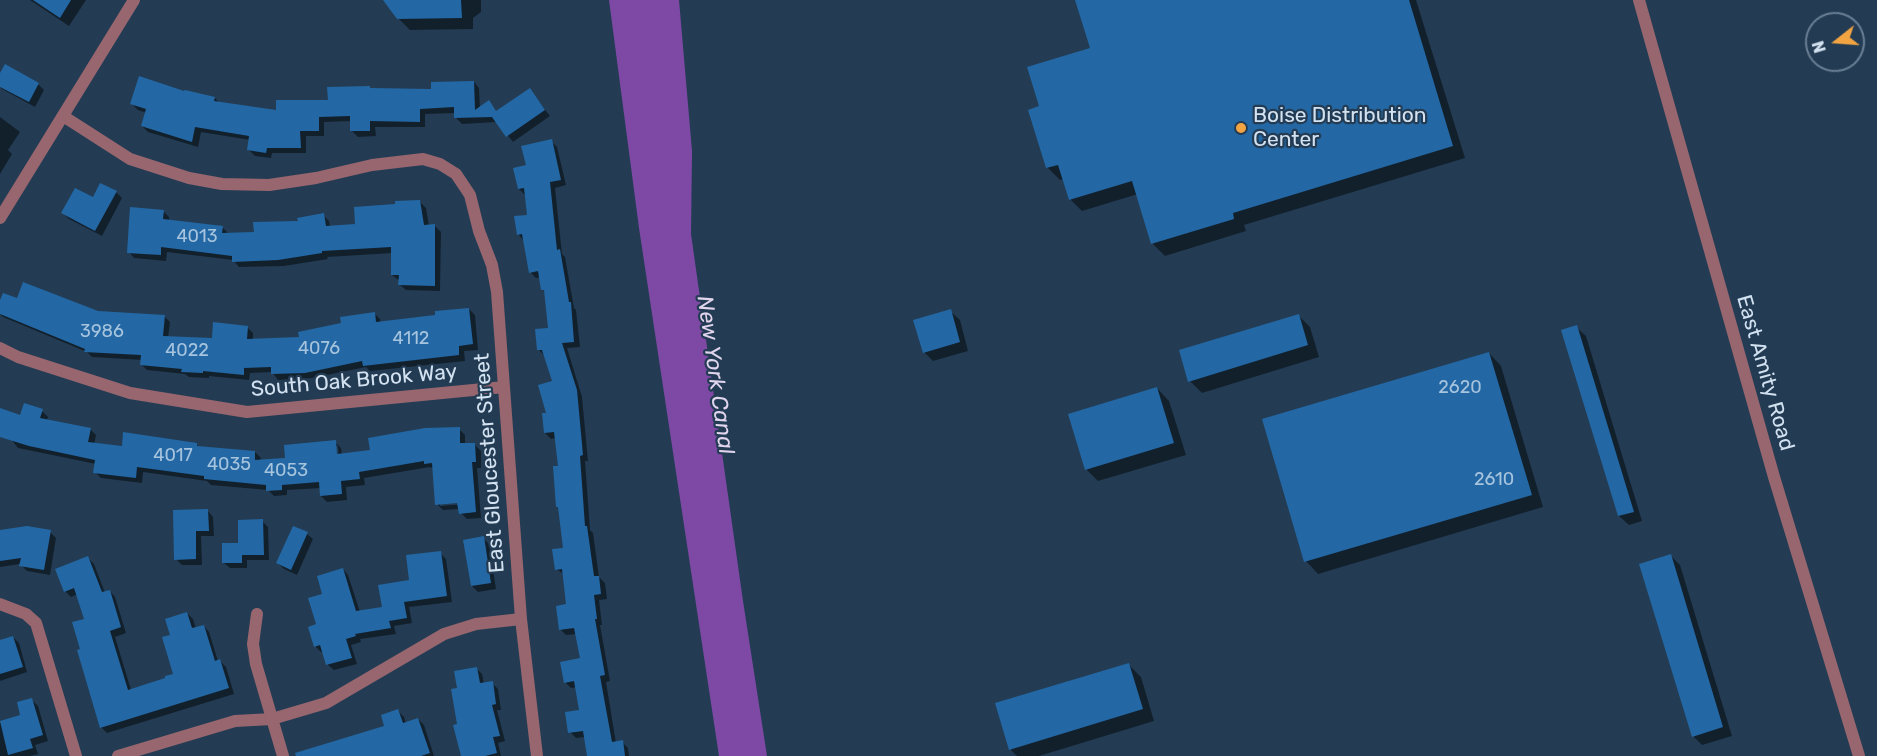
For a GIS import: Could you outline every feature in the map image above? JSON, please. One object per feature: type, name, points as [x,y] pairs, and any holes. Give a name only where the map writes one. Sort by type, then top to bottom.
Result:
[{"type":"street","points":[[0,218],[134,0]]},
{"type":"street","name":"East Amity Road","points":[[1639,0],[1774,477],[1859,756]]},
{"type":"street","name":"East Gloucester Street","points":[[63,116],[130,159],[189,178],[222,184],[269,185],[316,178],[372,165],[423,159],[440,164],[456,174],[470,195],[479,231],[492,265],[497,292],[521,619],[537,756]]},
{"type":"street","name":"South Oak Brook Way","points":[[0,348],[18,357],[130,393],[247,412],[504,387]]},
{"type":"street","points":[[0,604],[26,614],[36,623],[76,756]]},
{"type":"street","points":[[257,614],[253,645],[256,664],[283,756]]},
{"type":"street","points":[[118,756],[235,721],[272,719],[326,703],[444,634],[476,624],[521,619]]},
{"type":"shaded area","points":[[609,0],[679,0],[692,151],[691,234],[767,756],[719,756],[639,228]]},
{"type":"building","points":[[33,0],[71,0],[60,18]]},
{"type":"building","points":[[383,0],[461,0],[462,18],[397,19]]},
{"type":"building","name":"Boise Distribution Center","points":[[1075,0],[1409,0],[1453,146],[1233,213],[1234,219],[1151,244],[1132,181],[1069,200],[1058,165],[1046,168],[1028,110],[1039,106],[1027,67],[1090,48]]},
{"type":"building","points":[[5,64],[39,83],[29,102],[0,87],[0,73]]},
{"type":"building","points":[[139,76],[184,91],[215,97],[214,101],[276,110],[276,100],[328,100],[327,87],[370,86],[370,88],[431,89],[431,82],[474,81],[475,110],[489,100],[496,111],[530,88],[545,110],[506,137],[492,117],[454,118],[454,107],[420,109],[420,122],[370,121],[370,131],[350,131],[350,116],[319,117],[319,131],[300,131],[301,148],[267,148],[266,153],[247,150],[249,136],[195,127],[192,142],[141,126],[146,109],[130,104]]},
{"type":"building","points":[[552,139],[561,180],[550,182],[557,250],[560,249],[569,302],[571,302],[574,342],[562,343],[577,390],[583,455],[580,456],[585,526],[587,526],[594,576],[599,576],[601,594],[594,595],[597,619],[595,619],[605,675],[600,676],[612,742],[623,740],[625,756],[587,756],[583,731],[568,733],[565,712],[579,710],[574,681],[564,683],[560,662],[580,658],[574,628],[559,630],[556,606],[566,604],[562,569],[555,570],[552,549],[563,548],[558,507],[556,507],[553,466],[558,466],[554,432],[544,433],[542,413],[546,413],[538,385],[552,381],[542,350],[537,350],[535,329],[548,328],[544,290],[541,290],[538,271],[529,273],[522,234],[517,235],[514,216],[527,215],[524,188],[518,189],[513,168],[526,165],[521,146]]},
{"type":"building","points":[[100,183],[117,191],[95,231],[61,213],[75,188],[93,197]]},
{"type":"building","points":[[420,200],[424,225],[435,224],[435,286],[398,285],[399,275],[391,275],[391,247],[322,251],[322,253],[278,260],[232,262],[232,256],[161,247],[161,255],[127,253],[130,207],[164,210],[163,219],[223,226],[222,233],[254,232],[253,222],[298,221],[297,218],[324,213],[326,226],[355,224],[354,207]]},
{"type":"building","points":[[23,282],[98,311],[165,315],[163,336],[212,338],[213,322],[248,326],[247,339],[299,337],[298,332],[341,323],[340,317],[375,312],[376,322],[435,315],[435,311],[469,308],[473,344],[459,346],[459,355],[363,366],[362,361],[305,373],[271,374],[271,367],[244,368],[244,375],[203,371],[203,373],[181,372],[182,369],[140,365],[141,355],[84,352],[85,349],[0,314],[0,300],[3,293],[17,298]]},
{"type":"building","points":[[951,309],[960,342],[923,353],[913,320]]},
{"type":"building","points":[[1299,314],[1308,345],[1188,382],[1179,350]]},
{"type":"building","points":[[1577,325],[1634,512],[1618,516],[1561,330]]},
{"type":"building","points":[[1489,352],[1532,495],[1304,562],[1262,419]]},
{"type":"building","points":[[1157,387],[1174,443],[1085,470],[1068,414]]},
{"type":"building","points":[[24,403],[43,409],[40,418],[91,428],[88,442],[122,446],[123,432],[197,443],[197,446],[255,451],[255,460],[285,458],[284,445],[336,440],[337,454],[370,450],[368,438],[425,428],[460,427],[460,443],[475,443],[476,462],[472,462],[476,512],[459,514],[457,503],[435,505],[432,463],[424,464],[424,461],[359,472],[360,479],[341,481],[342,494],[320,496],[319,482],[282,485],[282,490],[266,491],[266,485],[204,479],[204,476],[137,467],[136,478],[93,473],[95,460],[29,446],[0,437],[0,408],[20,415]]},
{"type":"building","points":[[208,509],[209,531],[196,531],[196,559],[174,560],[173,510]]},
{"type":"building","points":[[263,519],[264,555],[242,555],[242,563],[222,563],[222,543],[238,543],[238,520]]},
{"type":"building","points":[[27,526],[51,530],[44,570],[19,566],[21,558],[0,561],[0,530]]},
{"type":"building","points":[[293,526],[308,532],[291,570],[276,563]]},
{"type":"building","points":[[484,536],[491,583],[471,586],[463,540]]},
{"type":"building","points":[[441,551],[447,596],[404,602],[407,618],[389,621],[391,628],[355,634],[356,636],[346,639],[352,658],[326,665],[320,645],[314,647],[308,627],[316,624],[308,598],[322,594],[317,576],[343,568],[356,611],[382,607],[378,585],[409,580],[406,555]]},
{"type":"building","points":[[1671,554],[1723,727],[1692,737],[1639,564]]},
{"type":"building","points":[[88,556],[102,592],[110,590],[121,627],[110,631],[128,690],[173,674],[162,637],[170,635],[165,619],[187,612],[192,628],[204,625],[215,661],[220,659],[229,688],[100,728],[77,650],[80,649],[72,622],[84,619],[74,588],[64,592],[55,569]]},
{"type":"building","points":[[13,636],[23,667],[0,674],[0,640]]},
{"type":"building","points":[[1129,663],[1143,709],[1009,750],[995,703]]},
{"type":"building","points":[[477,667],[480,683],[493,681],[496,704],[492,705],[500,736],[493,737],[497,753],[485,756],[461,756],[453,725],[457,724],[451,689],[457,688],[454,671]]},
{"type":"building","points":[[32,698],[43,735],[30,739],[33,748],[8,755],[0,721],[20,715],[17,702]]},
{"type":"building","points":[[398,709],[403,723],[418,718],[430,753],[421,756],[296,756],[295,753],[384,726],[381,715]]},
{"type":"place","name":"Boise Distribution Center","points":[[1241,128]]},
{"type":"water label","name":"New York Canal","points":[[715,375]]}]
